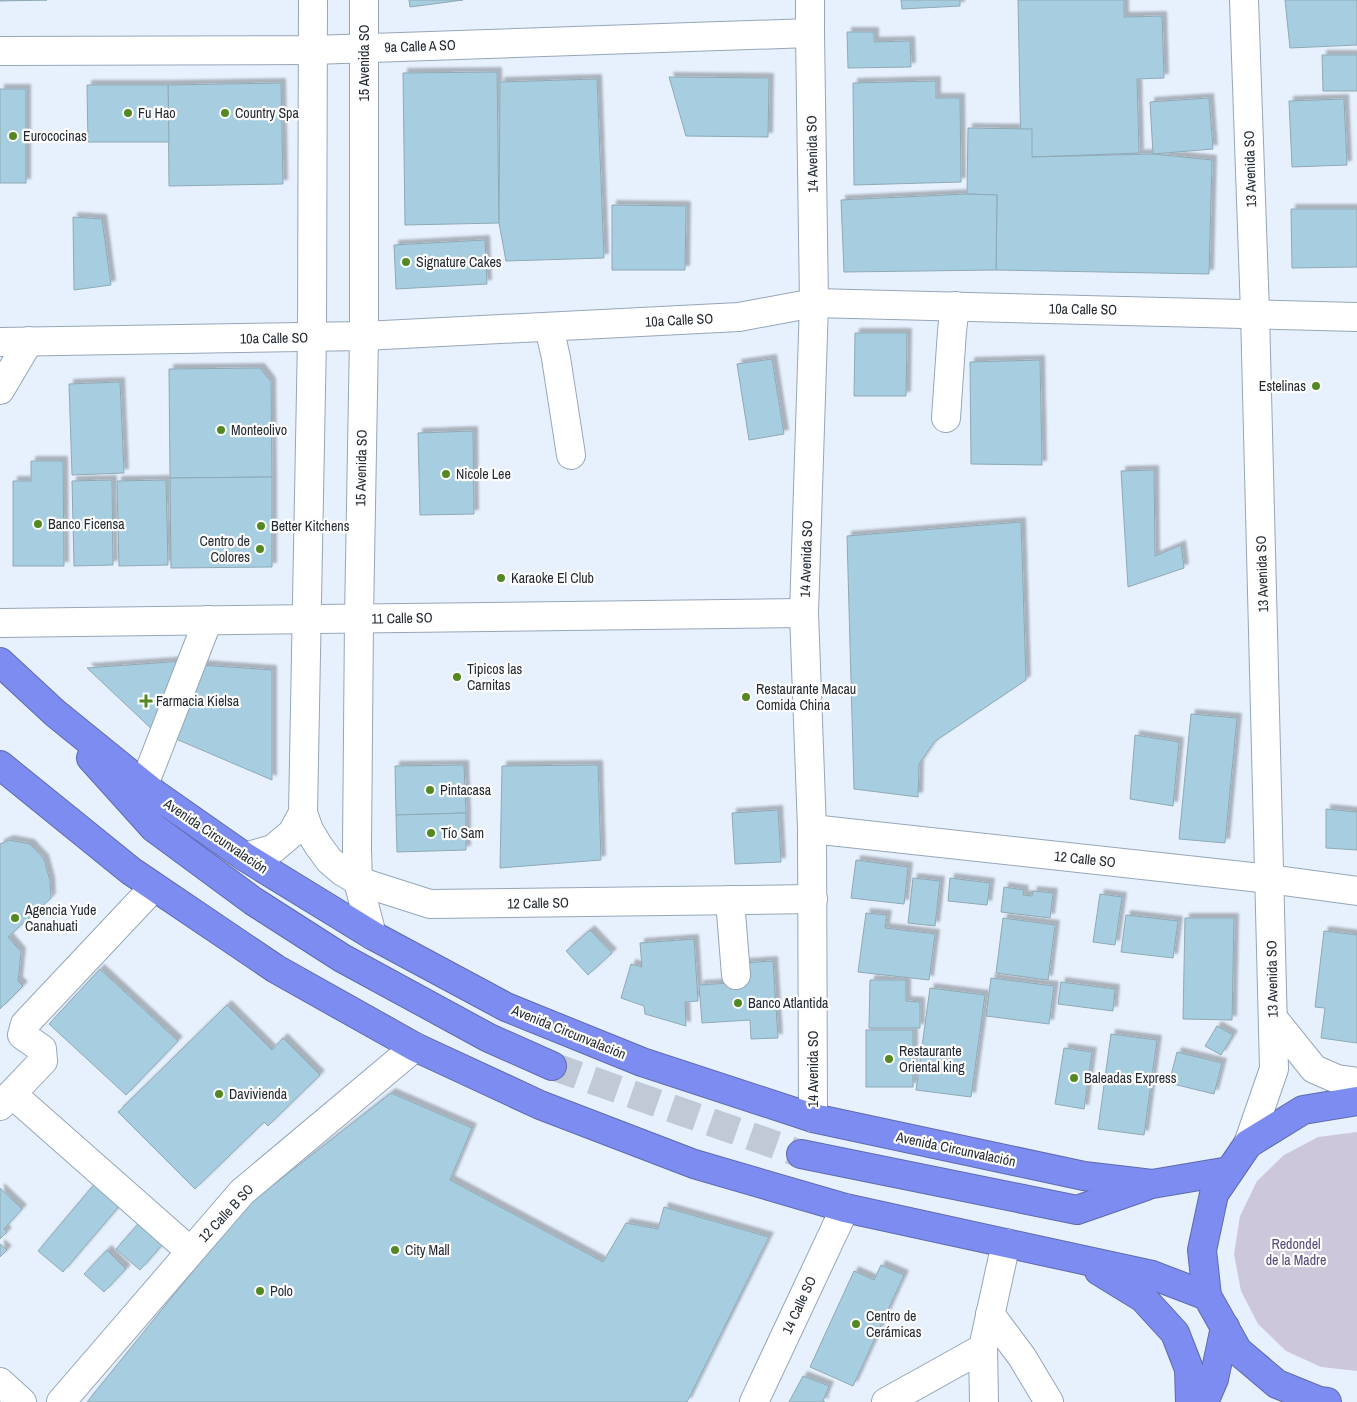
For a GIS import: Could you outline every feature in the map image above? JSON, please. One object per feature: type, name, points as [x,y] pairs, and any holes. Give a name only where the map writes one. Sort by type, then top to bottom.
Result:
[{"type":"highway","name":"Avenida Circunvalación","points":[[0,662],[55,713],[144,785],[245,857],[372,935],[506,1007],[642,1062],[813,1118],[1084,1176],[1152,1184],[1229,1171]]},
{"type":"highway","points":[[55,713],[101,771],[154,828],[253,901],[342,958],[489,1038],[552,1066]]},
{"type":"highway","points":[[3,773],[130,871],[276,969],[414,1047],[540,1106],[694,1164],[845,1208],[1152,1275],[1207,1296]]},
{"type":"highway","points":[[1321,1402],[1277,1384],[1238,1351],[1207,1296],[1202,1250],[1214,1194],[1248,1144],[1303,1110],[1357,1101]]},
{"type":"highway","points":[[801,1154],[1077,1210],[1152,1184]]},
{"type":"highway","points":[[1080,1260],[1143,1298],[1175,1333],[1189,1369],[1190,1402]]},
{"type":"highway","points":[[1204,1402],[1214,1379],[1225,1328]]},
{"type":"street","points":[[245,857],[273,849],[292,833],[303,812],[312,337],[314,0]]},
{"type":"street","name":"15 Avenida SO","points":[[364,0],[364,336],[357,840],[358,882],[372,935]]},
{"type":"street","name":"14 Avenida SO","points":[[810,0],[814,303],[804,613],[812,829],[813,1118]]},
{"type":"street","name":"13 Avenida SO","points":[[1244,0],[1274,1069],[1248,1144]]},
{"type":"street","name":"9a Calle A SO","points":[[0,51],[313,50],[810,33]]},
{"type":"street","name":"10a Calle SO","points":[[0,342],[364,336],[739,317],[814,303],[1357,317]]},
{"type":"street","points":[[946,418],[955,306]]},
{"type":"street","points":[[549,327],[556,358],[571,456]]},
{"type":"street","points":[[0,390],[29,341]]},
{"type":"street","name":"11 Calle SO","points":[[0,623],[804,613]]},
{"type":"street","points":[[144,785],[208,620]]},
{"type":"street","name":"12 Calle SO","points":[[303,812],[309,830],[318,845],[329,860],[343,872],[358,882],[430,904],[813,899]]},
{"type":"street","name":"12 Calle SO","points":[[812,829],[1270,879],[1357,892]]},
{"type":"street","points":[[154,887],[25,1024],[22,1035],[42,1049],[43,1061],[6,1100],[190,1251]]},
{"type":"street","points":[[730,900],[736,975]]},
{"type":"street","points":[[1272,1018],[1314,1069],[1337,1078],[1357,1082]]},
{"type":"street","name":"12 Calle B SO","points":[[61,1402],[242,1192],[414,1047]]},
{"type":"street","name":"14 Calle SO","points":[[754,1402],[845,1208]]},
{"type":"street","points":[[984,1402],[983,1348],[1006,1243]]},
{"type":"street","points":[[990,1314],[1022,1357],[1049,1402]]},
{"type":"street","points":[[886,1402],[983,1348]]},
{"type":"street","points":[[0,1382],[22,1402]]},
{"type":"green space","name":"Redondel de la Madre","points":[[1357,1132],[1357,1371],[1321,1367],[1286,1351],[1258,1324],[1241,1291],[1234,1254],[1240,1216],[1257,1181],[1284,1155],[1318,1137]]},
{"type":"building","points":[[0,0],[47,0],[0,1]]},
{"type":"building","points":[[409,0],[463,0],[410,7]]},
{"type":"building","points":[[901,0],[960,0],[960,6],[902,9]]},
{"type":"building","points":[[1018,0],[1124,0],[1124,17],[1162,16],[1164,78],[1137,79],[1139,153],[1021,156]]},
{"type":"building","points":[[1285,0],[1357,0],[1357,45],[1290,48]]},
{"type":"building","points":[[847,32],[874,32],[874,42],[910,41],[911,67],[848,68]]},
{"type":"building","points":[[1322,55],[1357,55],[1357,91],[1323,91]]},
{"type":"building","points":[[497,72],[499,223],[405,225],[403,73]]},
{"type":"building","points":[[669,77],[769,78],[768,137],[686,136]]},
{"type":"building","points":[[597,79],[604,258],[506,261],[499,223],[500,82]]},
{"type":"building","points":[[936,81],[936,98],[960,98],[961,182],[854,185],[853,83]]},
{"type":"building","name":"Country Spa","points":[[281,83],[283,184],[169,186],[168,85]]},
{"type":"building","name":"Fu Hao","points":[[87,85],[168,85],[169,142],[88,142]]},
{"type":"building","name":"Eurococinas","points":[[0,89],[26,89],[26,183],[0,183]]},
{"type":"building","points":[[1209,98],[1213,149],[1153,154],[1150,102]]},
{"type":"building","points":[[1344,99],[1347,165],[1292,167],[1289,101]]},
{"type":"building","points":[[968,128],[1032,129],[1032,157],[1153,154],[1212,160],[1209,274],[996,270],[997,195],[967,194]]},
{"type":"building","points":[[967,194],[997,195],[996,270],[844,272],[841,200]]},
{"type":"building","points":[[612,205],[686,206],[685,270],[612,270]]},
{"type":"building","points":[[1291,209],[1357,209],[1357,267],[1292,268]]},
{"type":"building","points":[[73,217],[102,219],[111,285],[74,290]]},
{"type":"building","points":[[485,240],[487,284],[396,289],[394,245]]},
{"type":"building","points":[[855,333],[907,333],[906,396],[854,396]]},
{"type":"building","points":[[772,359],[784,434],[749,440],[737,364]]},
{"type":"building","points":[[1040,360],[1042,465],[971,464],[970,362]]},
{"type":"building","name":"Monteolivo","points":[[260,368],[271,382],[272,477],[170,478],[169,369]]},
{"type":"building","points":[[120,382],[124,473],[72,475],[69,384]]},
{"type":"building","name":"Nicole Lee","points":[[473,431],[474,514],[420,515],[418,433]]},
{"type":"building","name":"Banco Ficensa","points":[[31,461],[63,461],[64,566],[13,566],[13,481],[31,481]]},
{"type":"building","points":[[1154,470],[1155,556],[1181,545],[1184,568],[1128,587],[1121,471]]},
{"type":"building","points":[[272,477],[272,567],[171,568],[170,478]]},
{"type":"building","points":[[112,480],[113,565],[74,566],[72,481]]},
{"type":"building","points":[[166,480],[168,565],[119,566],[117,481]]},
{"type":"building","points":[[1021,522],[1026,680],[934,742],[919,764],[918,797],[854,789],[847,536]]},
{"type":"building","name":"Farmacia Kielsa","points":[[183,661],[158,735],[87,668]]},
{"type":"building","points":[[200,665],[272,670],[272,780],[176,739]]},
{"type":"building","points":[[1191,714],[1237,718],[1225,843],[1179,839]]},
{"type":"building","points":[[1135,735],[1179,742],[1173,806],[1130,799]]},
{"type":"building","name":"Pintacasa","points":[[464,765],[466,813],[396,815],[395,766]]},
{"type":"building","points":[[598,765],[601,860],[500,868],[502,766]]},
{"type":"building","points":[[1326,809],[1357,812],[1357,850],[1326,848]]},
{"type":"building","points":[[778,810],[781,862],[735,864],[732,813]]},
{"type":"building","name":"Tío Sam","points":[[466,813],[466,850],[397,852],[396,815]]},
{"type":"building","name":"Agencia Yude Canahuati","points":[[9,840],[30,844],[44,859],[50,881],[51,898],[8,937],[21,952],[18,981],[23,986],[0,1009],[0,844]]},
{"type":"building","points":[[856,860],[908,867],[904,904],[851,898]]},
{"type":"building","points":[[913,878],[940,881],[935,926],[908,923]]},
{"type":"building","points":[[950,878],[990,883],[987,905],[948,901]]},
{"type":"building","points":[[1004,887],[1024,890],[1023,895],[1032,896],[1033,891],[1053,893],[1050,918],[1001,912]]},
{"type":"building","points":[[1100,894],[1122,897],[1115,945],[1093,942]]},
{"type":"building","points":[[866,913],[887,915],[885,928],[935,934],[929,980],[858,972]]},
{"type":"building","points":[[1126,915],[1178,921],[1173,958],[1121,952]]},
{"type":"building","points":[[1003,918],[1055,925],[1048,980],[996,973]]},
{"type":"building","points":[[1185,918],[1234,918],[1232,1020],[1183,1019]]},
{"type":"building","points":[[590,930],[612,953],[588,975],[566,951]]},
{"type":"building","points":[[1324,931],[1357,935],[1357,1043],[1321,1038],[1325,1008],[1315,1007]]},
{"type":"building","points":[[694,939],[698,1001],[685,1002],[686,1026],[645,1014],[644,1006],[621,998],[631,964],[642,967],[640,943]]},
{"type":"building","name":"Banco Atlantida","points":[[773,961],[778,1038],[751,1039],[750,1020],[702,1023],[699,985],[745,982],[744,963]]},
{"type":"building","points":[[100,969],[178,1041],[126,1095],[49,1024]]},
{"type":"building","points":[[991,978],[1054,986],[1049,1024],[986,1016]]},
{"type":"building","points":[[870,980],[906,980],[906,1001],[920,1002],[920,1028],[869,1028]]},
{"type":"building","points":[[1061,982],[1115,989],[1113,1011],[1058,1004]]},
{"type":"building","points":[[930,988],[985,995],[971,1097],[916,1090]]},
{"type":"building","name":"Davivienda","points":[[227,1005],[272,1050],[283,1038],[320,1075],[268,1126],[264,1122],[195,1189],[118,1112]]},
{"type":"building","points":[[1217,1026],[1233,1035],[1221,1055],[1205,1046]]},
{"type":"building","name":"Restaurante Oriental king","points":[[866,1030],[913,1030],[913,1087],[866,1087]]},
{"type":"building","points":[[1111,1034],[1157,1040],[1144,1135],[1098,1129]]},
{"type":"building","name":"Baleadas Express","points":[[1064,1048],[1092,1052],[1084,1109],[1055,1104]]},
{"type":"building","points":[[1177,1052],[1222,1063],[1214,1094],[1169,1083]]},
{"type":"building","name":"City Mall","points":[[391,1093],[472,1128],[450,1180],[603,1262],[626,1223],[658,1229],[664,1207],[769,1237],[687,1402],[87,1402],[245,1207]]},
{"type":"building","points":[[96,1182],[121,1204],[63,1272],[38,1251]]},
{"type":"building","points":[[0,1188],[22,1209],[4,1229],[7,1232],[0,1239]]},
{"type":"building","points":[[145,1216],[169,1237],[140,1270],[116,1249]]},
{"type":"building","points":[[0,1244],[7,1250],[0,1257]]},
{"type":"building","points":[[107,1250],[126,1269],[104,1292],[84,1274]]},
{"type":"building","name":"Centro de Cerámicas","points":[[881,1265],[904,1275],[853,1386],[810,1367],[854,1271],[874,1280]]},
{"type":"building","points":[[803,1376],[829,1386],[823,1401],[825,1402],[789,1402]]},
{"type":"tunnel","points":[[552,1066],[801,1154]]},
{"type":"place","name":"Fu Hao","points":[[128,113]]},
{"type":"place","name":"Country Spa","points":[[225,113]]},
{"type":"place","name":"Eurococinas","points":[[13,136]]},
{"type":"place","name":"Signature Cakes","points":[[406,262]]},
{"type":"place","name":"Estelinas","points":[[1316,386]]},
{"type":"place","name":"Monteolivo","points":[[221,430]]},
{"type":"place","name":"Nicole Lee","points":[[446,474]]},
{"type":"place","name":"Banco Ficensa","points":[[38,524]]},
{"type":"place","name":"Better Kitchens","points":[[261,526]]},
{"type":"place","name":"Centro de Colores","points":[[260,549]]},
{"type":"place","name":"Karaoke El Club","points":[[501,578]]},
{"type":"place","name":"Tipicos las Carnitas","points":[[457,677]]},
{"type":"place","name":"Restaurante Macau Comida China","points":[[746,697]]},
{"type":"place","name":"Farmacia Kielsa","points":[[146,701]]},
{"type":"place","name":"Pintacasa","points":[[430,790]]},
{"type":"place","name":"Tío Sam","points":[[431,833]]},
{"type":"place","name":"Agencia Yude Canahuati","points":[[15,918]]},
{"type":"place","name":"Banco Atlantida","points":[[738,1003]]},
{"type":"place","name":"Restaurante Oriental king","points":[[889,1059]]},
{"type":"place","name":"Baleadas Express","points":[[1074,1078]]},
{"type":"place","name":"Davivienda","points":[[219,1094]]},
{"type":"place","name":"City Mall","points":[[395,1250]]},
{"type":"place","name":"Polo","points":[[260,1291]]},
{"type":"place","name":"Centro de Cerámicas","points":[[856,1324]]}]
